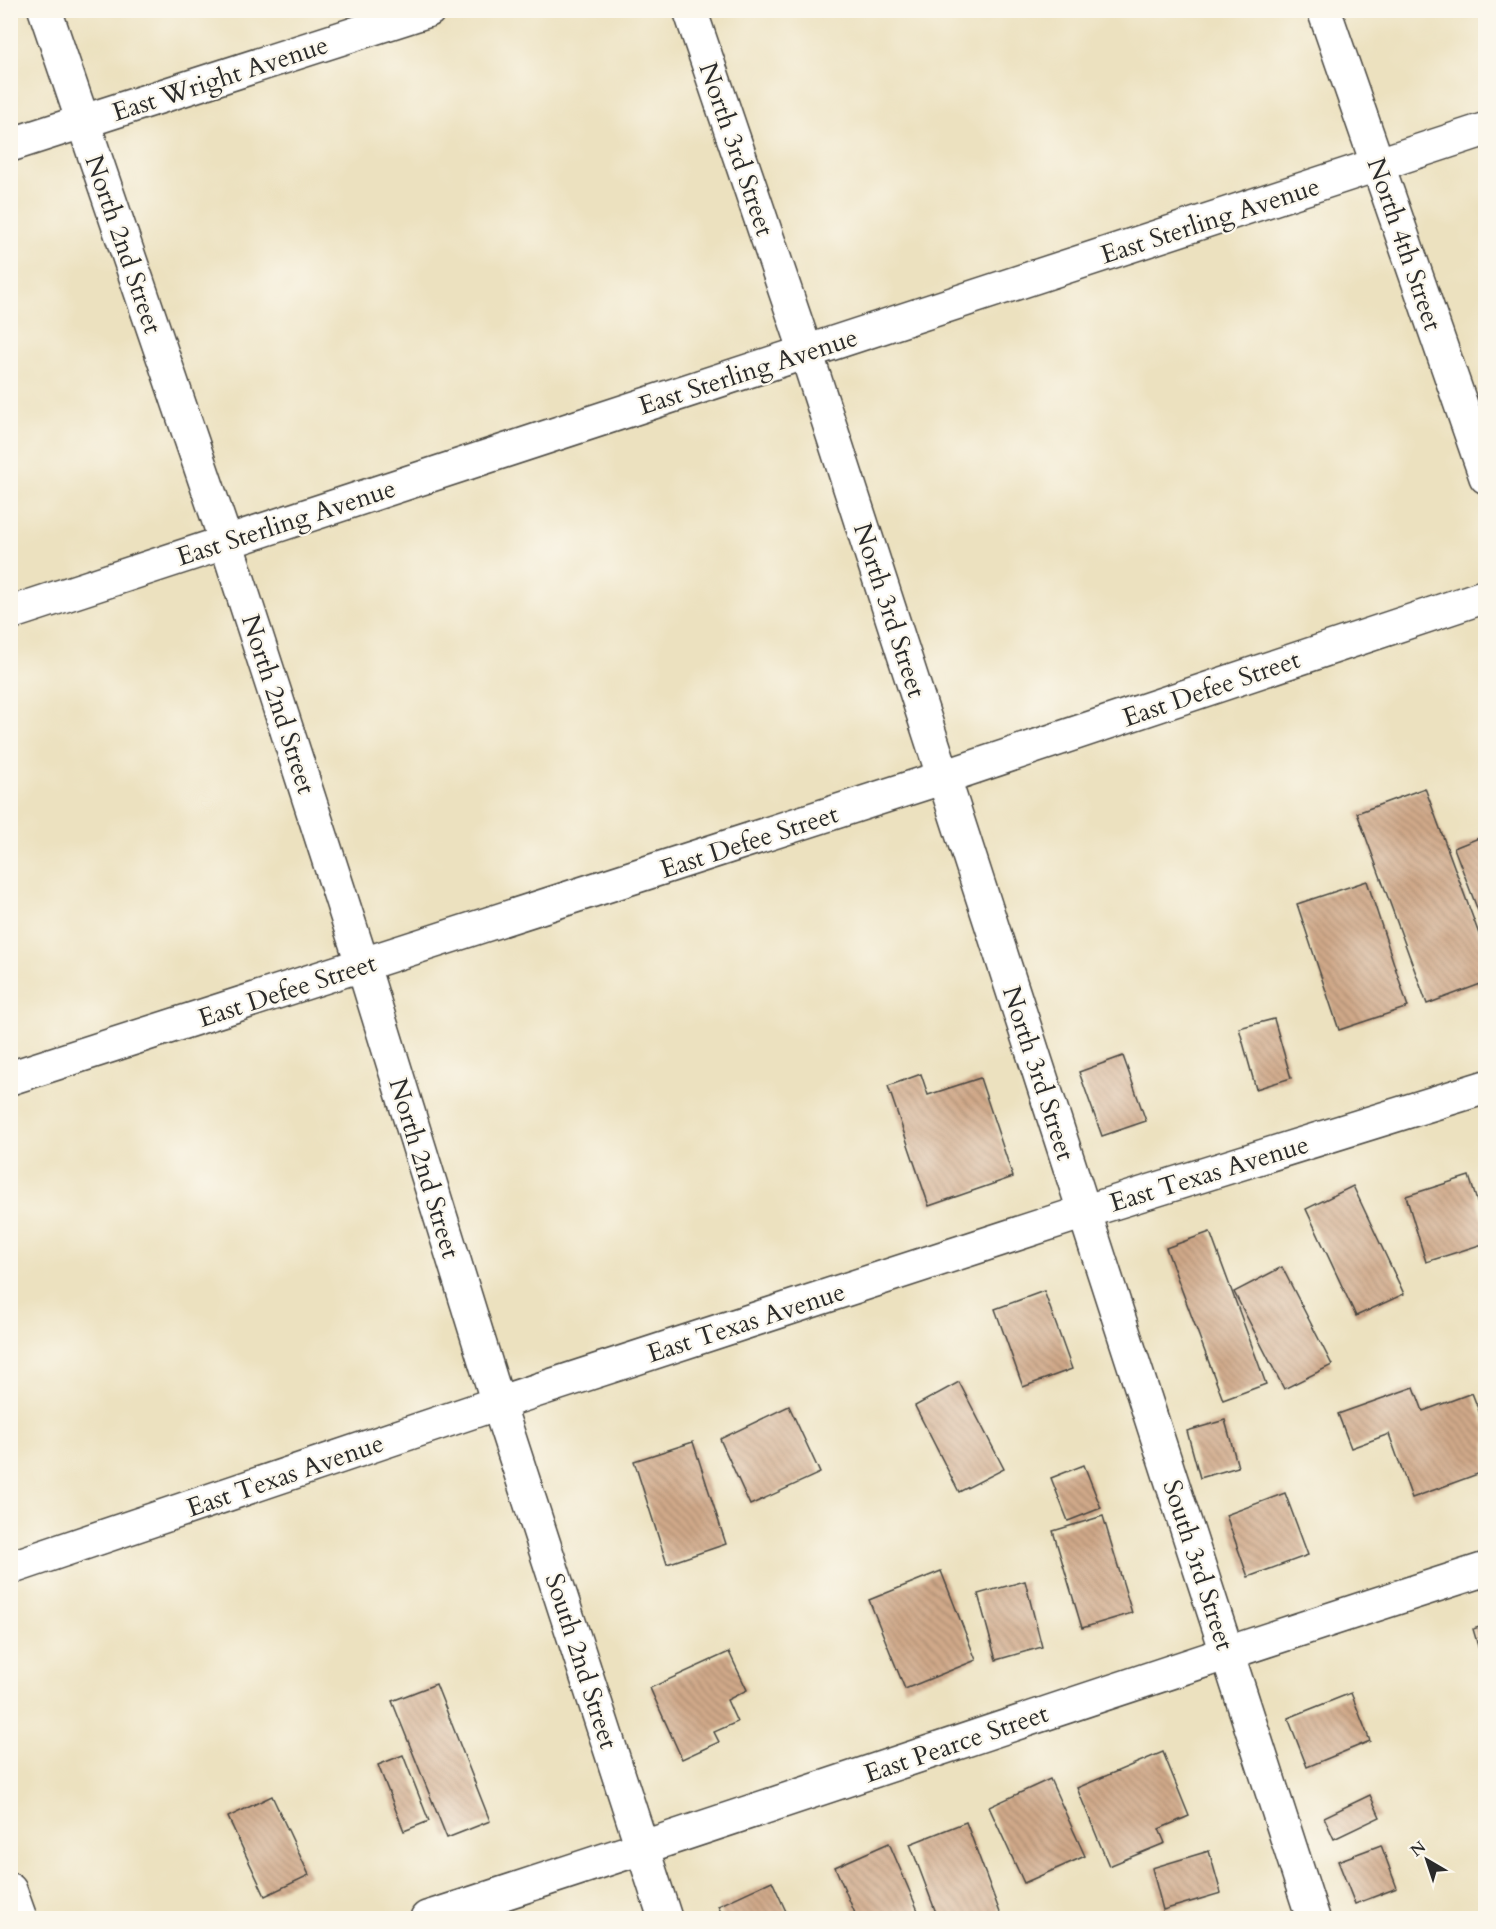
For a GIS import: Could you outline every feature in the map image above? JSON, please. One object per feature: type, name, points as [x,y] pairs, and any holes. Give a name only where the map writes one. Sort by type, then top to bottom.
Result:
[{"type":"street","name":"North 2nd Street","points":[[45,10],[226,542],[363,966],[498,1402]]},
{"type":"street","name":"East Wright Avenue","points":[[10,145],[429,10]]},
{"type":"street","name":"North 3rd Street","points":[[690,10],[806,352],[1084,1212]]},
{"type":"street","name":"North 4th Street","points":[[1324,10],[1485,477]]},
{"type":"street","name":"East Sterling Avenue","points":[[10,613],[1485,129]]},
{"type":"street","name":"East Defee Street","points":[[10,1077],[363,966],[944,777],[1485,596]]},
{"type":"street","name":"East Texas Avenue","points":[[10,1568],[498,1402],[1084,1212],[1485,1087]]},
{"type":"street","name":"South 3rd Street","points":[[1084,1212],[1313,1918]]},
{"type":"street","name":"South 2nd Street","points":[[498,1402],[665,1918]]},
{"type":"street","name":"East Pearce Street","points":[[427,1918],[643,1849],[1227,1652],[1485,1569]]},
{"type":"street","points":[[10,1890],[20,1918]]},
{"type":"building","points":[[1425,788],[1486,953],[1486,982],[1427,1004],[1357,813]]},
{"type":"building","points":[[1486,835],[1486,929],[1485,929],[1454,848]]},
{"type":"building","points":[[1367,881],[1408,1007],[1339,1030],[1297,904]]},
{"type":"building","points":[[1274,1019],[1291,1078],[1256,1089],[1239,1028]]},
{"type":"building","points":[[1123,1056],[1146,1121],[1102,1136],[1079,1072]]},
{"type":"building","points":[[921,1074],[928,1095],[980,1078],[1013,1177],[929,1206],[888,1086]]},
{"type":"building","points":[[1469,1176],[1486,1230],[1486,1243],[1426,1262],[1406,1196]]},
{"type":"building","points":[[1353,1186],[1404,1294],[1356,1316],[1306,1209]]},
{"type":"building","points":[[1210,1232],[1266,1384],[1223,1400],[1166,1248]]},
{"type":"building","points":[[1282,1267],[1332,1365],[1284,1389],[1234,1292]]},
{"type":"building","points":[[1044,1291],[1072,1369],[1023,1387],[995,1309]]},
{"type":"building","points":[[959,1382],[1004,1469],[959,1492],[915,1406]]},
{"type":"building","points":[[1414,1387],[1423,1411],[1472,1393],[1486,1429],[1486,1471],[1412,1498],[1389,1434],[1351,1448],[1338,1414]]},
{"type":"building","points":[[789,1406],[820,1473],[750,1505],[720,1439]]},
{"type":"building","points":[[1225,1420],[1238,1467],[1200,1478],[1187,1431]]},
{"type":"building","points":[[693,1442],[726,1544],[667,1564],[634,1461]]},
{"type":"building","points":[[1084,1465],[1101,1508],[1068,1521],[1051,1478]]},
{"type":"building","points":[[1285,1493],[1308,1555],[1248,1577],[1226,1515]]},
{"type":"building","points":[[1103,1516],[1132,1613],[1082,1628],[1053,1531]]},
{"type":"building","points":[[941,1571],[976,1660],[905,1689],[869,1600]]},
{"type":"building","points":[[1025,1581],[1042,1647],[996,1660],[978,1594]]},
{"type":"building","points":[[1486,1625],[1486,1670],[1485,1670],[1473,1629]]},
{"type":"building","points":[[729,1652],[747,1690],[727,1700],[737,1722],[714,1732],[719,1742],[682,1759],[650,1688]]},
{"type":"building","points":[[436,1684],[490,1821],[447,1838],[392,1701]]},
{"type":"building","points":[[1351,1693],[1370,1741],[1307,1767],[1288,1718]]},
{"type":"building","points":[[1163,1752],[1189,1816],[1159,1829],[1165,1843],[1109,1866],[1077,1788]]},
{"type":"building","points":[[403,1755],[429,1821],[404,1831],[378,1765]]},
{"type":"building","points":[[1050,1779],[1085,1856],[1024,1883],[989,1807]]},
{"type":"building","points":[[1370,1795],[1380,1817],[1334,1839],[1324,1817]]},
{"type":"building","points":[[272,1796],[309,1875],[265,1896],[228,1817]]},
{"type":"building","points":[[966,1822],[1002,1918],[938,1918],[910,1844]]},
{"type":"building","points":[[889,1843],[919,1913],[906,1918],[857,1918],[835,1867]]},
{"type":"building","points":[[1381,1845],[1397,1888],[1355,1904],[1338,1861]]},
{"type":"building","points":[[1209,1851],[1221,1893],[1163,1910],[1152,1868]]},
{"type":"building","points":[[772,1881],[789,1918],[724,1918],[718,1906]]}]
